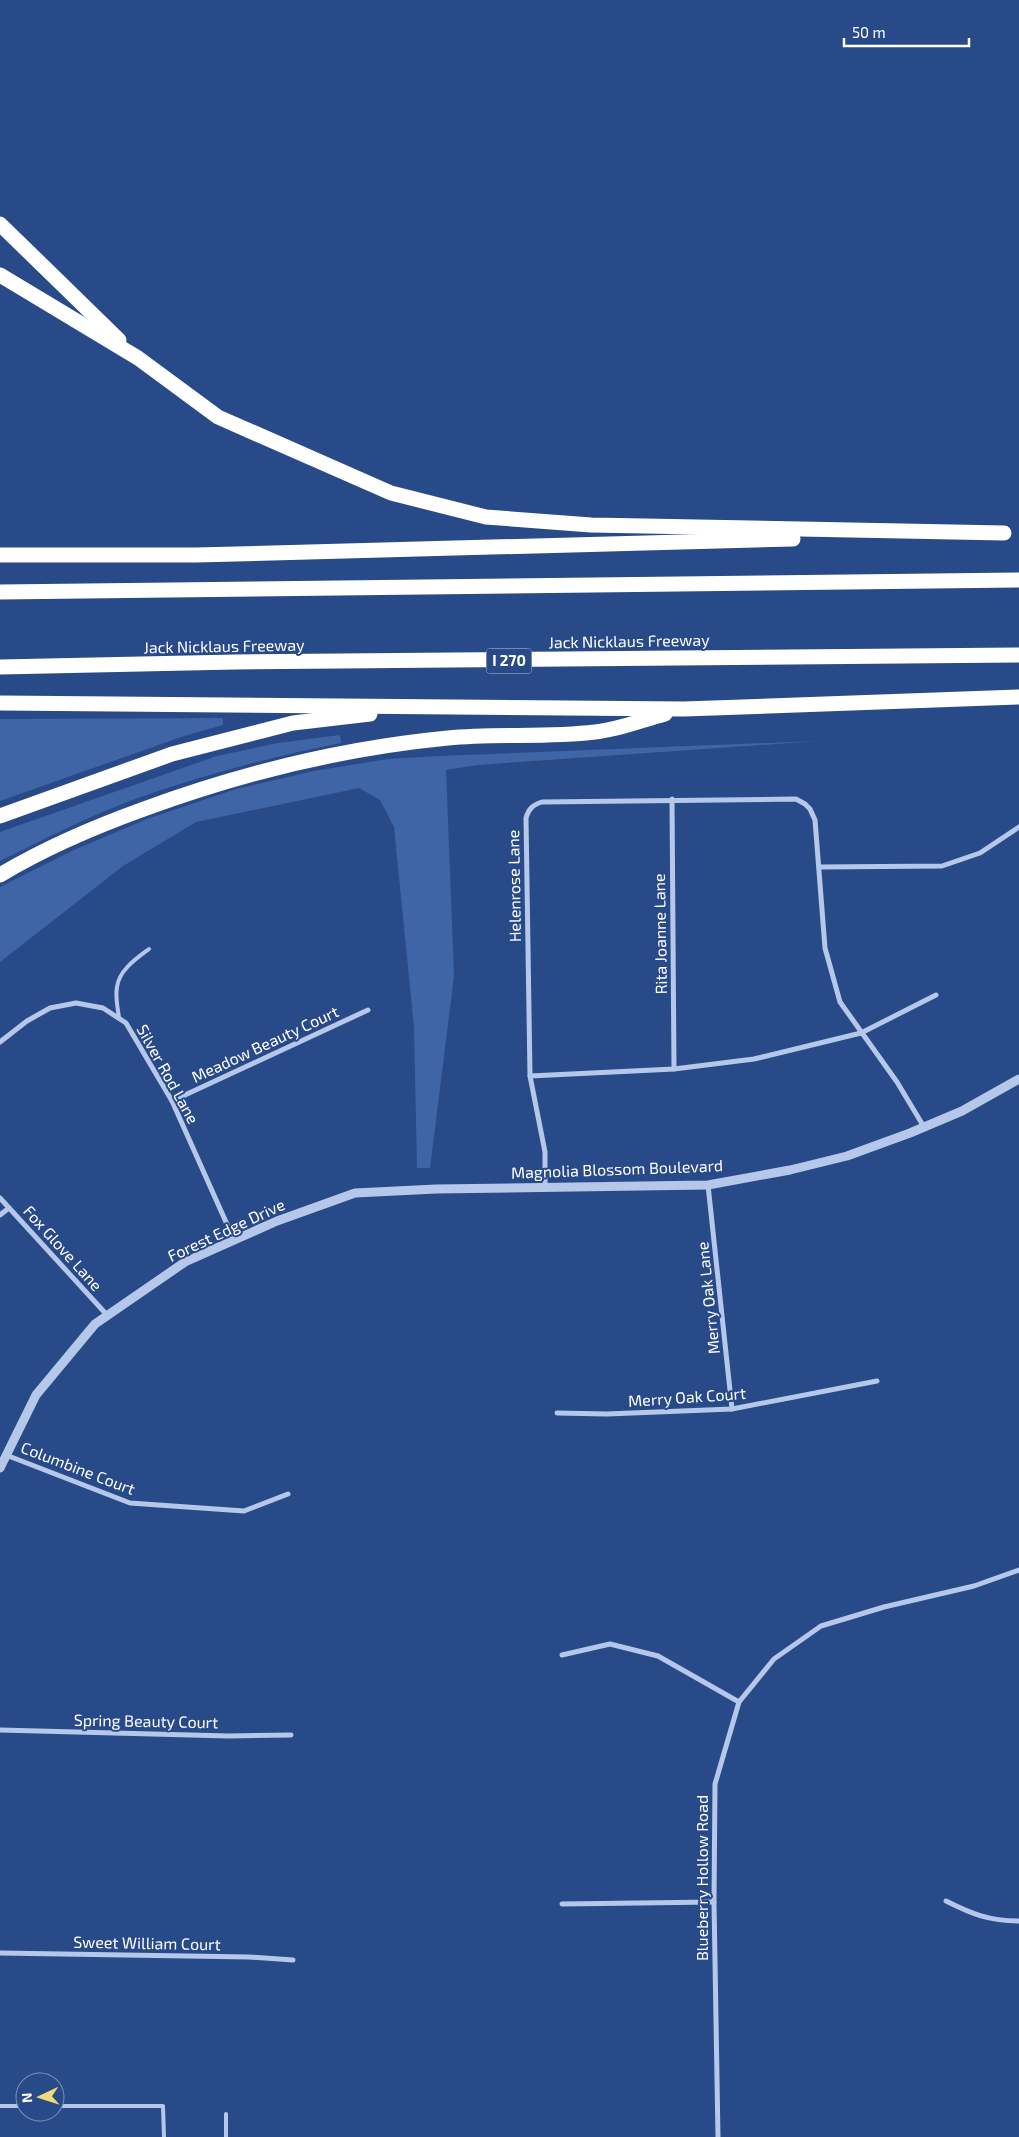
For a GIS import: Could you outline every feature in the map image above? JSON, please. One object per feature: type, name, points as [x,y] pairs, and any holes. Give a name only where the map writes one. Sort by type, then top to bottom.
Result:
[{"type":"highway","points":[[0,224],[138,358]]},
{"type":"highway","points":[[0,275],[138,358],[218,417],[391,493],[486,517],[591,525],[1012,533]]},
{"type":"highway","points":[[0,555],[196,554],[1012,533]]},
{"type":"highway","points":[[0,592],[1019,580]]},
{"type":"highway","name":"Jack Nicklaus Freeway","points":[[0,667],[245,662],[1019,655]]},
{"type":"highway","points":[[0,703],[684,709],[1019,697]]},
{"type":"highway","points":[[0,816],[172,754],[293,723],[433,706]]},
{"type":"highway","points":[[0,875],[27,859],[110,821],[179,796],[318,758],[449,738],[596,732],[684,709]]},
{"type":"street","name":"Helenrose Lane","points":[[545,1187],[545,1152],[530,1076],[526,818],[534,804],[542,802],[672,799],[796,800],[810,809],[815,820],[819,867]]},
{"type":"street","name":"Rita Joanne Lane","points":[[672,799],[674,1069]]},
{"type":"street","points":[[924,1127],[897,1082],[840,1002],[825,948],[819,867],[942,866],[980,853],[1019,827]]},
{"type":"street","points":[[530,1076],[674,1069],[754,1059],[861,1033],[936,996]]},
{"type":"street","name":"Silver Rod Lane","points":[[0,1042],[27,1021],[50,1008],[76,1003],[103,1008],[126,1023],[172,1101],[234,1240]]},
{"type":"street","name":"Meadow Beauty Court","points":[[172,1101],[368,1010]]},
{"type":"street","name":"Magnolia Blossom Boulevard","points":[[436,1189],[708,1185],[790,1170],[847,1156],[924,1127],[962,1111],[1019,1079]]},
{"type":"street","name":"Merry Oak Lane","points":[[708,1185],[732,1409]]},
{"type":"street","name":"Forest Edge Drive","points":[[0,1468],[5,1454],[36,1395],[95,1324],[185,1262],[277,1221],[355,1193],[436,1189]]},
{"type":"street","name":"Fox Glove Lane","points":[[0,1198],[107,1316]]},
{"type":"street","points":[[0,1216],[9,1208]]},
{"type":"street","name":"Merry Oak Court","points":[[557,1413],[607,1414],[732,1409],[877,1381]]},
{"type":"street","name":"Columbine Court","points":[[5,1454],[130,1503],[244,1511],[288,1494]]},
{"type":"street","name":"Blueberry Hollow Road","points":[[718,2137],[714,1902],[715,1784],[739,1702],[774,1659],[821,1626],[884,1607],[974,1586],[1019,1570]]},
{"type":"street","points":[[562,1655],[610,1644],[658,1656],[739,1702]]},
{"type":"street","name":"Spring Beauty Court","points":[[0,1730],[229,1736],[291,1735]]},
{"type":"street","points":[[946,1901],[975,1916],[1019,1921]]},
{"type":"street","points":[[562,1904],[714,1902]]},
{"type":"street","name":"Sweet William Court","points":[[0,1952],[249,1957],[293,1960]]},
{"type":"lane","points":[[119,1018],[117,987],[121,976],[134,960],[149,949]]},
{"type":"lane","points":[[0,2106],[15,2106]]},
{"type":"lane","points":[[65,2106],[163,2106],[164,2137]]},
{"type":"lane","points":[[226,2114],[226,2137]]},
{"type":"shaded area","points":[[223,718],[223,725],[184,736],[0,801],[0,719]]},
{"type":"shaded area","points":[[340,735],[341,743],[237,767],[135,799],[84,820],[0,861],[0,832],[217,756],[278,743]]},
{"type":"shaded area","points":[[817,741],[477,765],[446,770],[454,976],[430,1168],[417,1168],[414,1027],[394,827],[380,800],[359,788],[196,822],[123,866],[0,962],[0,887],[74,850],[147,819],[236,789],[314,771],[388,759]]}]
